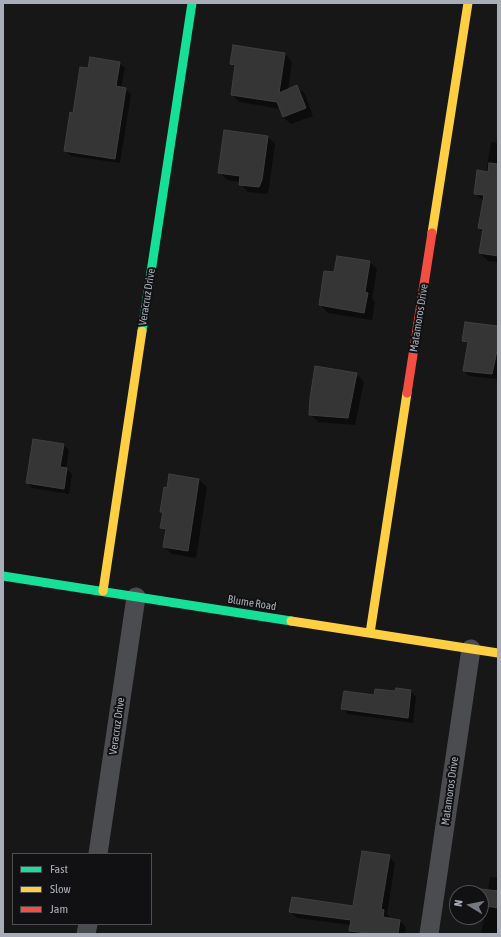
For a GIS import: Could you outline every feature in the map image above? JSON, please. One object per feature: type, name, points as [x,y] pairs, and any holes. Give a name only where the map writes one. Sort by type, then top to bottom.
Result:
[{"type":"street","name":"Veracruz Drive","points":[[103,591],[192,3]]},
{"type":"street","name":"Matamoros Drive","points":[[370,633],[468,3]]},
{"type":"street","name":"Blume Road","points":[[3,576],[498,653]]},
{"type":"street","name":"Veracruz Drive","points":[[98,853],[136,597]]},
{"type":"street","name":"Matamoros Drive","points":[[429,934],[470,649]]},
{"type":"building","points":[[233,45],[285,53],[279,93],[297,85],[306,108],[283,117],[277,102],[231,95],[235,65],[230,64]]},
{"type":"building","points":[[90,57],[120,62],[116,86],[126,88],[115,159],[64,151],[70,112],[73,113],[80,67],[88,68]]},
{"type":"building","points":[[224,130],[268,136],[262,180],[259,187],[239,185],[240,176],[218,173]]},
{"type":"building","points":[[489,163],[498,164],[498,256],[479,253],[483,229],[478,228],[484,195],[474,194],[477,170],[488,172]]},
{"type":"building","points":[[337,256],[370,261],[365,292],[368,293],[364,313],[319,305],[324,271],[334,272]]},
{"type":"building","points":[[465,322],[498,326],[498,346],[492,374],[463,371],[468,342],[462,341]]},
{"type":"building","points":[[315,366],[357,373],[348,418],[309,415]]},
{"type":"building","points":[[33,439],[64,444],[60,467],[67,468],[64,489],[26,483]]},
{"type":"building","points":[[169,474],[199,479],[188,551],[163,547],[166,529],[160,528],[163,512],[160,512],[164,487],[167,488]]},
{"type":"building","points":[[396,688],[411,690],[408,718],[341,709],[344,691],[374,695],[375,689],[395,691]]},
{"type":"building","points":[[362,851],[390,855],[381,909],[384,910],[383,917],[400,920],[398,934],[376,934],[349,931],[351,920],[289,912],[292,897],[353,906]]},
{"type":"building","points":[[489,890],[498,891],[498,908],[489,906]]},
{"type":"traffic: fast","points":[[142,331],[192,3]]},
{"type":"traffic: fast","points":[[3,576],[291,621]]},
{"type":"traffic: slow","points":[[432,233],[468,3]]},
{"type":"traffic: slow","points":[[103,591],[142,331]]},
{"type":"traffic: slow","points":[[370,633],[407,393]]},
{"type":"traffic: slow","points":[[291,621],[498,653]]},
{"type":"traffic: jam","points":[[407,393],[432,233]]}]
